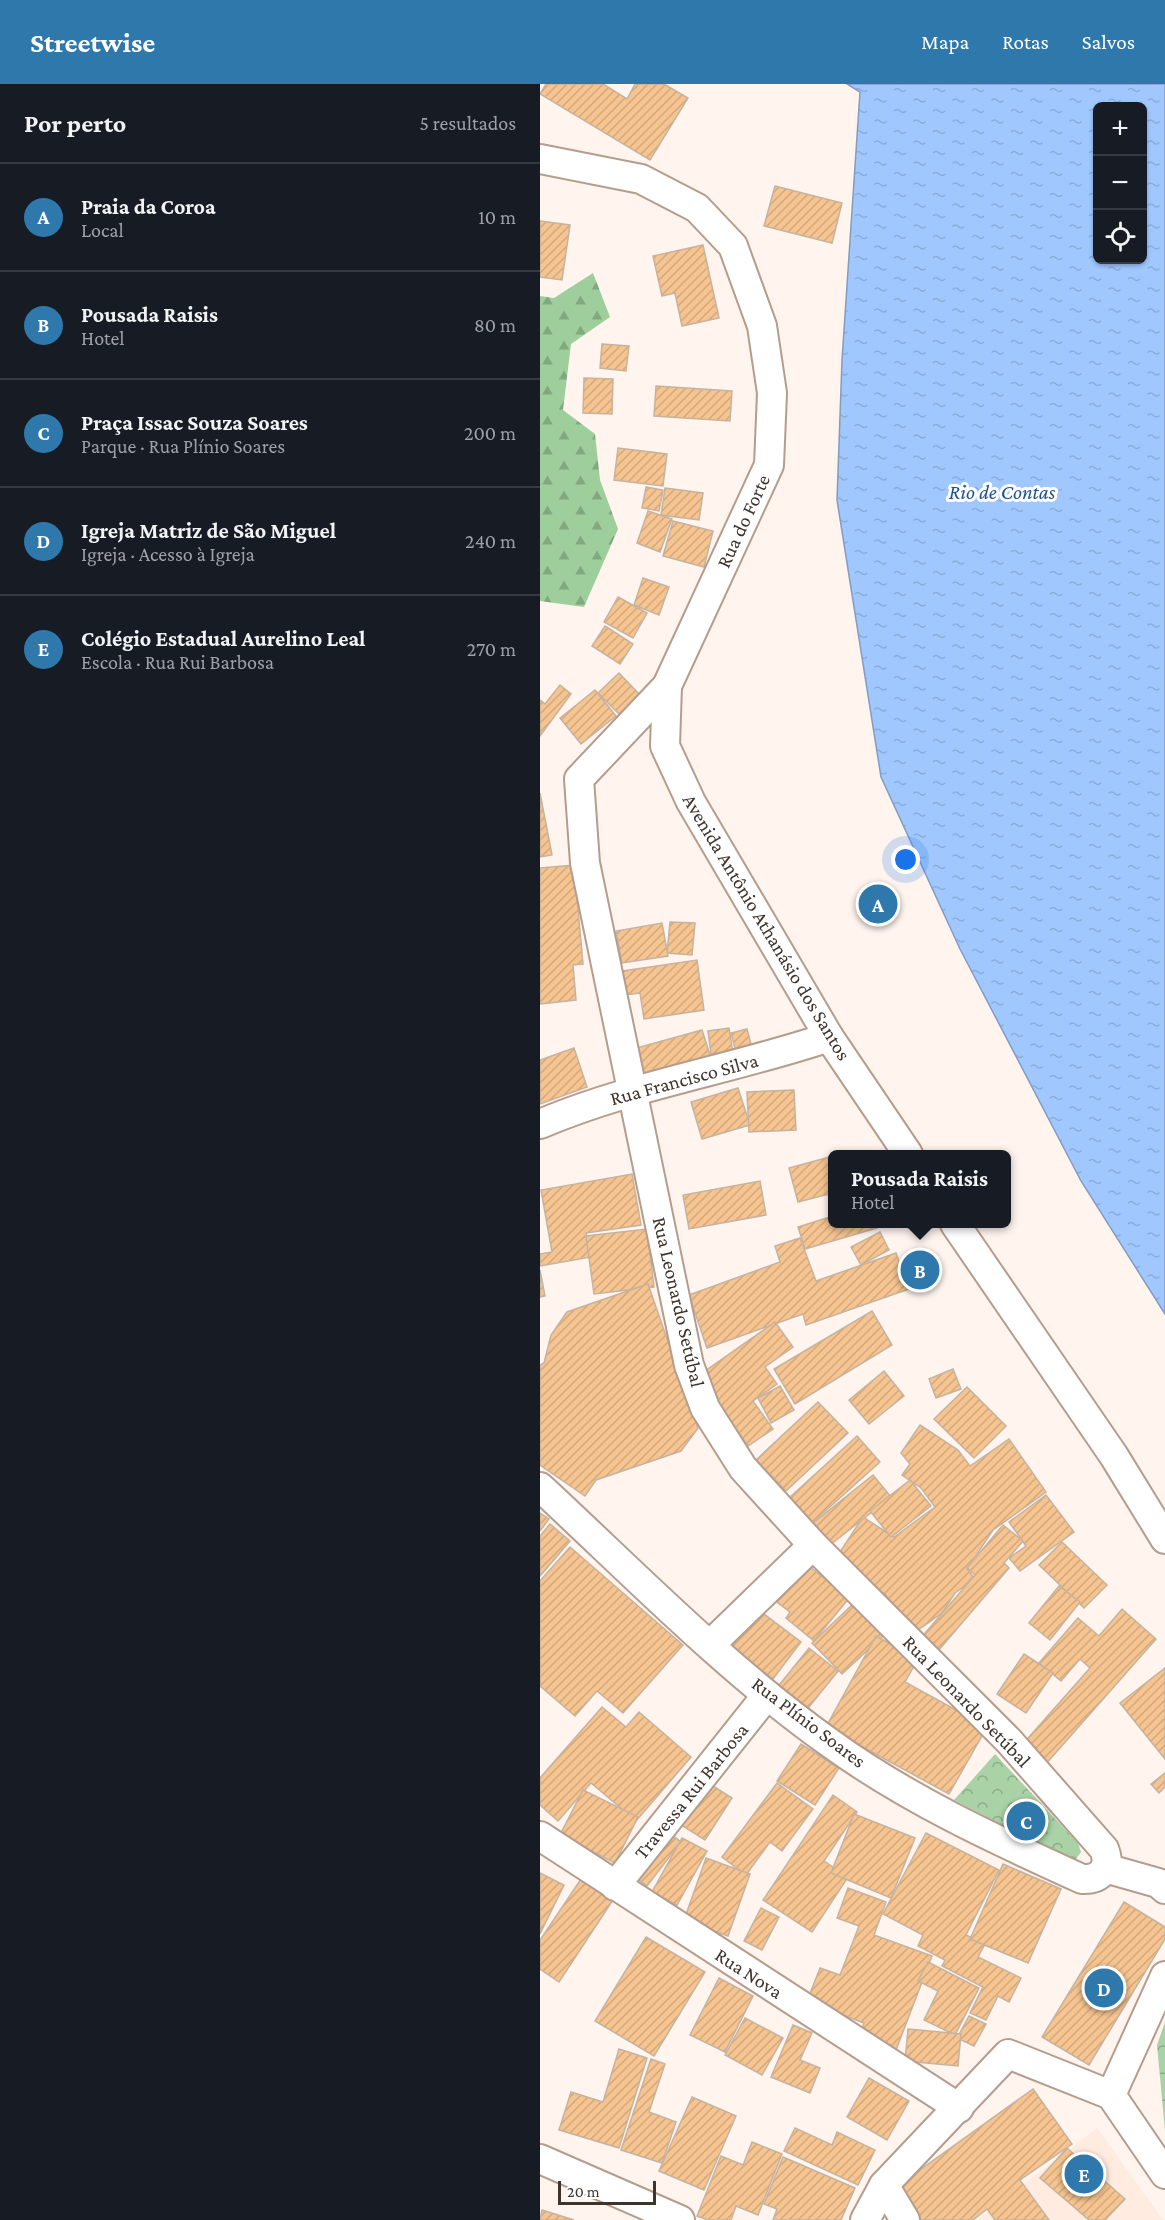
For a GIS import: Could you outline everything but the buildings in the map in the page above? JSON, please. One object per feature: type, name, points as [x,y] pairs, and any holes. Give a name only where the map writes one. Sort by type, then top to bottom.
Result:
[{"type":"street","name":"Rua do Forte","points":[[540,159],[641,179],[697,208],[733,246],[762,326],[772,393],[769,465],[667,686]]},
{"type":"street","name":"Rua Leonardo Setúbal","points":[[667,686],[579,779],[585,863],[689,1365],[705,1408],[743,1468],[813,1545],[1009,1741],[1104,1849],[1106,1862]]},
{"type":"street","name":"Avenida Antônio Athanásio dos Santos","points":[[667,686],[665,746],[691,802],[829,1037],[905,1150]]},
{"type":"street","name":"Rua Francisco Silva","points":[[540,1124],[584,1106],[774,1055],[829,1037]]},
{"type":"street","points":[[958,1228],[1114,1456],[1165,1539]]},
{"type":"street","name":"Rua Plínio Soares","points":[[540,1487],[767,1695],[831,1744],[964,1825],[1082,1879],[1095,1879],[1106,1862]]},
{"type":"street","points":[[711,1644],[813,1545]]},
{"type":"street","name":"Travessa Rui Barbosa","points":[[615,1886],[767,1695]]},
{"type":"street","name":"Rua Nova","points":[[540,1836],[959,2108]]},
{"type":"street","points":[[1106,1862],[1158,1883],[1165,1889]]},
{"type":"street","points":[[1111,2095],[1165,1976]]},
{"type":"street","points":[[865,2220],[884,2185],[1008,2054],[1111,2095],[1165,2174]]},
{"type":"street","points":[[540,2159],[680,2220]]},
{"type":"street","points":[[884,2185],[905,2220]]},
{"type":"shaded area","points":[[1097,2128],[1163,2220],[977,2220]]},
{"type":"green space","points":[[593,273],[610,317],[571,344],[563,410],[595,434],[600,480],[618,529],[584,607],[540,601],[540,296],[554,298]]},
{"type":"green space","points":[[995,1754],[1078,1843],[1081,1852],[1076,1859],[1060,1855],[954,1800]]},
{"type":"green space","points":[[1165,2022],[1165,2131],[1157,2045]]},
{"type":"water","name":"Rio de Contas","points":[[847,84],[1165,84],[1165,1314],[1081,1181],[960,949],[881,777],[837,500],[842,360],[860,92]]},
{"type":"place","name":"Praia da Coroa","points":[[878,904]]},
{"type":"place","name":"Pousada Raisis","points":[[920,1270]]},
{"type":"place","name":"Praça Issac Souza Soares","points":[[1026,1821]]},
{"type":"place","name":"Igreja Matriz de São Miguel","points":[[1104,1988]]},
{"type":"place","name":"Colégio Estadual Aurelino Leal","points":[[1084,2174]]}]
